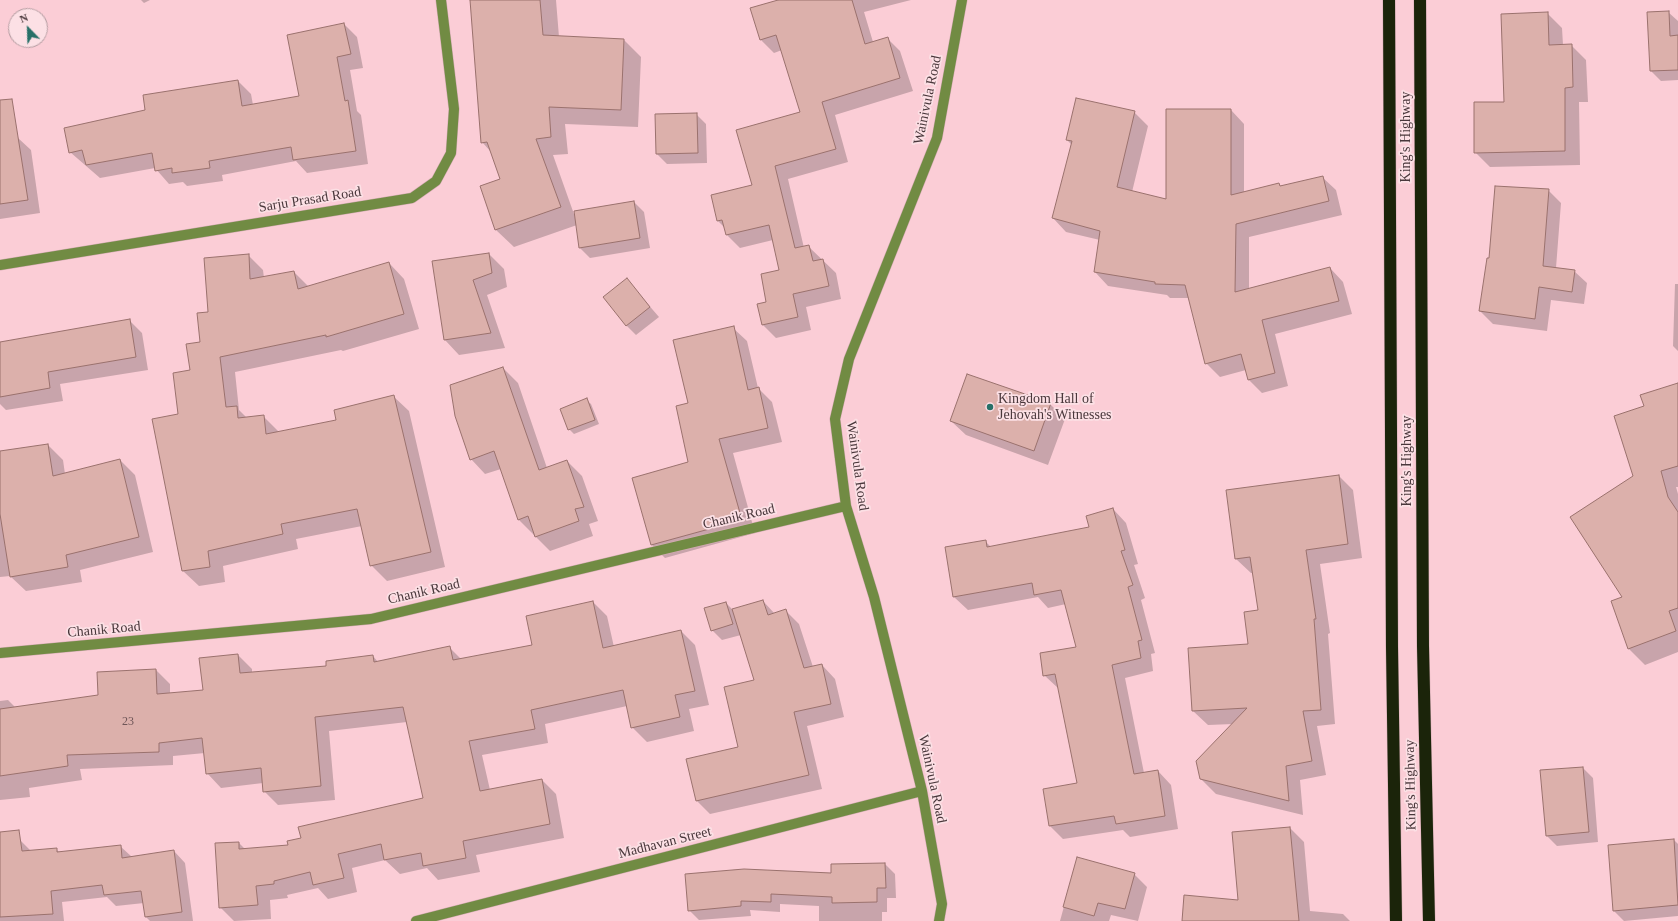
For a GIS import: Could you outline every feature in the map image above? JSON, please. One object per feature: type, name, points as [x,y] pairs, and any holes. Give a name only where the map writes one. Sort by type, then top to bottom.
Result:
[{"type":"highway","name":"King's Highway","points":[[1389,0],[1392,647],[1396,921]]},
{"type":"highway","name":"King's Highway","points":[[1420,0],[1423,646],[1429,921]]},
{"type":"street","name":"Sarju Prasad Road","points":[[0,265],[412,198],[436,180],[451,154],[454,109],[441,0]]},
{"type":"street","name":"Wainivula Road","points":[[939,921],[942,904],[922,791],[874,597],[846,506],[835,419],[849,359],[937,138],[962,0]]},
{"type":"street","name":"Chanik Road","points":[[0,654],[371,619],[846,506]]},
{"type":"street","name":"Madhavan Street","points":[[416,921],[922,791]]},
{"type":"building","points":[[470,0],[540,0],[543,35],[624,39],[621,110],[549,107],[551,137],[536,139],[561,207],[495,230],[480,186],[500,179],[487,142],[481,143]]},
{"type":"building","points":[[778,0],[852,0],[865,44],[888,37],[900,78],[822,102],[836,149],[775,166],[795,248],[809,245],[813,261],[823,259],[829,286],[793,294],[798,317],[762,325],[757,304],[766,302],[761,274],[779,270],[769,225],[726,235],[722,220],[717,221],[711,195],[752,185],[736,130],[800,112],[776,35],[760,40],[750,8]]},
{"type":"building","points":[[1669,11],[1670,36],[1678,35],[1678,70],[1650,71],[1647,12]]},
{"type":"building","points":[[1548,12],[1549,45],[1572,44],[1573,87],[1565,88],[1565,151],[1474,153],[1474,102],[1504,102],[1501,14]]},
{"type":"building","points":[[344,23],[351,54],[337,57],[345,101],[348,100],[356,151],[293,160],[291,147],[209,161],[210,168],[172,173],[172,168],[155,171],[152,153],[86,165],[82,150],[69,153],[64,128],[145,110],[143,95],[238,80],[242,106],[299,96],[287,35]]},
{"type":"building","points":[[1076,98],[1135,111],[1117,187],[1166,199],[1166,109],[1231,109],[1231,195],[1279,183],[1280,186],[1323,176],[1329,201],[1236,224],[1235,292],[1330,267],[1339,301],[1262,320],[1275,373],[1248,380],[1241,354],[1205,364],[1185,285],[1155,284],[1155,282],[1094,272],[1100,231],[1052,218],[1072,141],[1066,140]]},
{"type":"building","points":[[12,99],[28,200],[0,204],[0,100]]},
{"type":"building","points":[[697,113],[698,153],[656,154],[655,114]]},
{"type":"building","points":[[1495,186],[1549,189],[1543,266],[1575,270],[1572,292],[1539,287],[1535,319],[1479,311],[1487,258],[1489,258]]},
{"type":"building","points":[[634,201],[640,238],[579,248],[574,211]]},
{"type":"building","points":[[489,253],[492,273],[473,280],[491,333],[444,340],[432,261]]},
{"type":"building","points":[[249,254],[250,279],[294,271],[298,289],[389,262],[404,314],[326,337],[326,335],[220,357],[226,407],[237,406],[238,418],[264,415],[266,434],[336,420],[334,410],[394,395],[431,552],[370,566],[357,509],[281,524],[283,534],[208,551],[210,567],[182,571],[152,419],[178,414],[173,373],[190,370],[186,344],[200,342],[197,313],[208,312],[204,258]]},
{"type":"building","points":[[627,278],[650,307],[626,326],[603,297]]},
{"type":"building","points":[[130,319],[136,357],[48,372],[50,388],[0,397],[0,342]]},
{"type":"building","points":[[734,326],[748,390],[759,387],[768,428],[719,439],[742,520],[651,545],[632,478],[688,462],[676,406],[688,403],[673,340]]},
{"type":"building","points":[[503,367],[539,470],[567,460],[584,507],[575,509],[579,521],[535,537],[528,516],[518,520],[494,451],[470,460],[455,416],[450,385]]},
{"type":"building","points":[[967,374],[1051,403],[1034,451],[950,421]]},
{"type":"building","points":[[1678,383],[1678,466],[1661,471],[1668,497],[1678,512],[1678,608],[1669,611],[1676,631],[1628,649],[1611,601],[1622,597],[1570,517],[1633,476],[1614,416],[1644,406],[1640,395]]},
{"type":"building","points":[[587,398],[595,420],[568,430],[560,409]]},
{"type":"building","points":[[48,444],[53,476],[120,459],[139,537],[66,555],[68,567],[10,577],[0,514],[0,451]]},
{"type":"building","points":[[1339,475],[1348,544],[1306,550],[1316,619],[1314,619],[1321,710],[1303,711],[1312,761],[1286,766],[1289,801],[1200,779],[1196,761],[1247,708],[1192,711],[1188,648],[1248,644],[1244,612],[1258,610],[1250,557],[1235,559],[1226,490]]},
{"type":"building","points":[[1113,508],[1125,550],[1121,551],[1133,585],[1128,587],[1142,640],[1138,641],[1141,658],[1112,665],[1134,774],[1158,770],[1165,816],[1116,824],[1114,816],[1049,826],[1043,789],[1077,783],[1055,674],[1043,676],[1040,653],[1076,647],[1061,590],[1034,595],[1032,583],[953,597],[945,547],[986,540],[987,547],[1089,527],[1086,516]]},
{"type":"building","points":[[763,600],[768,615],[786,609],[804,668],[822,664],[831,704],[794,712],[809,775],[696,801],[686,759],[738,747],[724,687],[754,680],[732,609]]},
{"type":"building","points":[[593,601],[603,648],[681,630],[695,691],[675,695],[680,717],[631,728],[623,690],[531,710],[535,729],[469,741],[480,791],[542,779],[550,824],[463,841],[466,858],[423,866],[421,853],[384,860],[381,844],[338,854],[344,878],[313,885],[310,872],[274,881],[274,884],[256,886],[258,905],[219,908],[215,843],[239,842],[239,849],[288,845],[287,841],[301,838],[298,827],[423,798],[403,707],[315,717],[321,786],[263,792],[261,768],[206,774],[202,738],[159,743],[159,752],[67,755],[68,766],[0,776],[0,709],[98,695],[97,672],[156,669],[157,694],[203,690],[199,658],[238,654],[240,673],[326,666],[326,661],[373,655],[374,662],[450,646],[453,660],[532,645],[526,616]]},
{"type":"building","points":[[726,602],[733,624],[711,631],[704,608]]},
{"type":"building","points":[[1583,767],[1589,832],[1546,836],[1540,770]]},
{"type":"building","points":[[1290,827],[1299,921],[1182,921],[1184,895],[1238,900],[1232,832]]},
{"type":"building","points":[[19,830],[22,851],[57,848],[57,852],[121,845],[122,858],[174,850],[182,912],[145,917],[141,891],[104,895],[102,885],[51,891],[53,914],[0,917],[0,832]]},
{"type":"building","points":[[1674,839],[1678,905],[1613,911],[1608,845]]},
{"type":"building","points":[[1077,857],[1135,873],[1125,909],[1098,903],[1094,916],[1063,907]]},
{"type":"building","points":[[885,863],[886,888],[877,888],[877,902],[832,903],[832,897],[771,894],[771,902],[741,901],[741,906],[688,911],[685,874],[744,869],[831,873],[831,864]]},
{"type":"place","name":"Kingdom Hall of Jehovah's Witnesses","points":[[990,407]]}]
